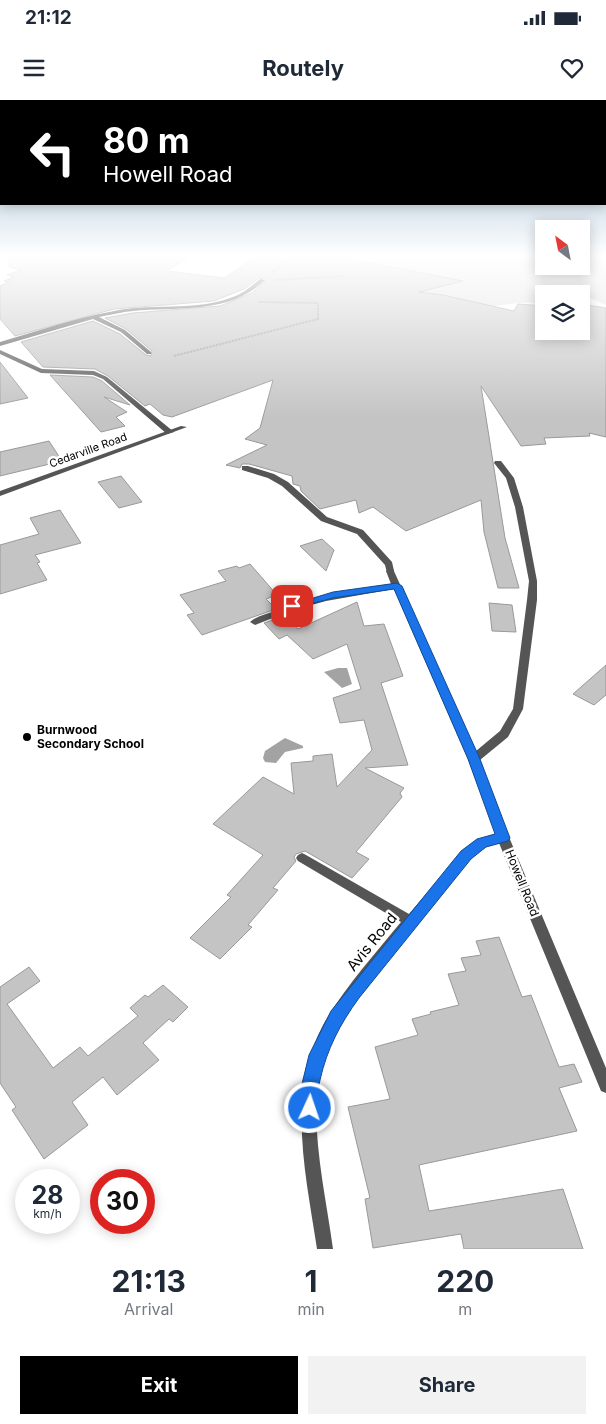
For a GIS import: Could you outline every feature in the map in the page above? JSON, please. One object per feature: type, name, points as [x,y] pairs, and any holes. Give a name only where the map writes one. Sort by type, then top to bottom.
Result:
[{"type":"street","points":[[0,344],[75,322],[125,311]]},
{"type":"street","points":[[94,317],[123,332],[149,353]]},
{"type":"street","points":[[0,352],[41,371],[94,373],[105,378],[170,432]]},
{"type":"street","name":"Cedarville Road","points":[[0,494],[183,427]]},
{"type":"street","points":[[474,759],[504,734],[518,709],[532,600],[533,581],[519,507],[510,478],[498,463]]},
{"type":"street","name":"Howell Road","points":[[245,468],[271,476],[285,484],[324,519],[360,532],[389,564],[390,571],[474,759],[503,838],[606,1086]]},
{"type":"street","points":[[255,622],[292,606],[315,599],[397,586]]},
{"type":"street","name":"Avis Road","points":[[325,1249],[309,1128],[310,1088],[317,1055],[336,1016],[410,921],[466,855],[482,843],[503,838]]},
{"type":"street","points":[[302,858],[410,921]]},
{"type":"path","points":[[174,356],[318,319],[318,311]]},
{"type":"shaded area","points":[[446,311],[477,311],[457,317]]},
{"type":"shaded area","points":[[338,668],[347,668],[352,684],[342,688],[324,672]]},
{"type":"shaded area","points":[[285,738],[303,746],[303,748],[285,752],[276,763],[265,762],[263,758],[265,751]]},
{"type":"building","points":[[0,311],[108,311],[15,336],[0,319]]},
{"type":"building","points":[[163,311],[535,311],[535,340],[590,340],[590,311],[606,311],[606,437],[589,433],[590,436],[544,438],[546,444],[521,446],[481,386],[505,538],[519,588],[498,588],[484,532],[481,500],[406,531],[373,507],[359,513],[356,500],[320,509],[301,491],[300,486],[293,484],[292,476],[249,464],[242,464],[240,468],[226,465],[267,445],[245,439],[260,428],[273,380],[172,417],[163,415],[150,404],[145,406],[108,376],[95,369],[43,367],[21,342],[93,321],[120,334],[146,355],[151,356],[152,351],[126,329],[105,318]]},
{"type":"building","points":[[0,362],[28,398],[0,404]]},
{"type":"building","points":[[50,375],[93,377],[102,381],[130,405],[104,397],[127,412],[116,417],[125,426],[101,432]]},
{"type":"building","points":[[49,441],[62,461],[0,476],[0,452]]},
{"type":"building","points":[[121,476],[142,502],[119,508],[98,482]]},
{"type":"building","points":[[60,510],[81,543],[35,555],[40,562],[37,563],[47,580],[0,594],[0,545],[39,534],[30,518]]},
{"type":"building","points":[[322,539],[334,550],[326,571],[300,546]]},
{"type":"building","points":[[250,564],[277,595],[266,599],[276,609],[202,635],[187,615],[194,613],[180,595],[226,581],[218,571],[237,566],[239,568]]},
{"type":"building","points":[[357,602],[364,626],[384,624],[403,676],[381,683],[408,765],[365,768],[404,788],[400,793],[402,797],[356,852],[369,859],[352,878],[305,851],[296,854],[294,857],[296,861],[273,888],[278,890],[248,925],[252,927],[220,959],[190,938],[231,897],[227,895],[263,855],[213,824],[263,777],[294,794],[291,763],[313,761],[313,756],[332,754],[337,787],[372,750],[364,720],[340,723],[333,698],[361,689],[347,644],[313,659],[287,635],[279,639],[264,623],[284,616],[298,629]]},
{"type":"building","points":[[489,603],[512,605],[516,632],[492,631]]},
{"type":"building","points":[[606,665],[606,695],[594,705],[573,694]]},
{"type":"building","points":[[499,937],[522,997],[531,995],[559,1067],[574,1064],[582,1082],[559,1088],[577,1131],[419,1165],[429,1211],[563,1189],[583,1249],[464,1249],[461,1234],[373,1248],[365,1199],[370,1198],[348,1107],[390,1099],[375,1047],[418,1035],[412,1019],[431,1014],[430,1012],[459,1005],[448,974],[466,971],[461,958],[481,955],[476,941]]},
{"type":"building","points":[[29,967],[40,981],[7,1004],[53,1068],[80,1047],[88,1056],[138,1016],[130,1008],[145,995],[148,997],[163,985],[188,1007],[173,1022],[169,1019],[143,1043],[159,1060],[117,1095],[103,1077],[72,1102],[88,1125],[44,1159],[12,1110],[16,1107],[0,1083],[0,987]]},
{"type":"place","name":"Burnwood Secondary School","points":[[27,737]]},
{"type":"route","points":[[292,606],[333,595],[397,586],[474,759],[503,838],[482,843],[466,855],[353,992],[336,1016],[317,1055],[310,1088],[310,1108]]}]
